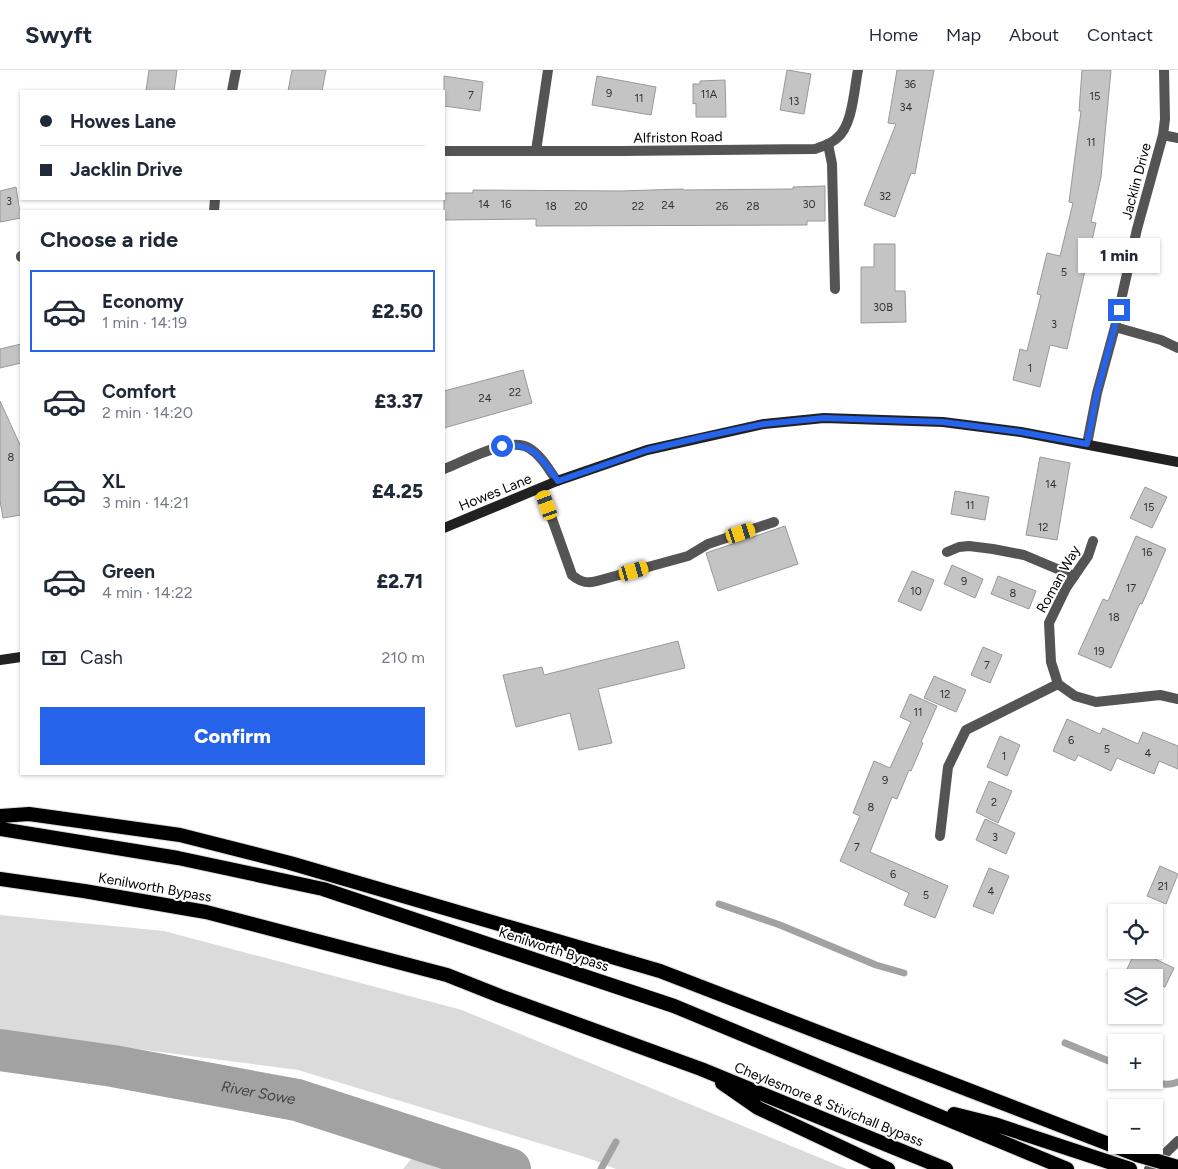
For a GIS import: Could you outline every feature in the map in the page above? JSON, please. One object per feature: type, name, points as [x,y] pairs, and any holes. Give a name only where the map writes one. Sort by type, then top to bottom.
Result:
[{"type":"highway","points":[[0,816],[29,814],[180,835],[290,863],[660,971],[1137,1155],[1178,1167]]},
{"type":"highway","name":"Kenilworth Bypass","points":[[0,828],[178,858],[323,889],[655,1000],[910,1103]]},
{"type":"highway","name":"Kenilworth Bypass","points":[[0,879],[206,912],[446,975],[701,1068]]},
{"type":"highway","points":[[701,1068],[758,1108],[888,1169]]},
{"type":"highway","name":"Cheylesmore & Stivichall Bypass","points":[[701,1068],[946,1169]]},
{"type":"highway","points":[[910,1103],[994,1124],[1128,1168]]},
{"type":"highway","points":[[910,1103],[1067,1169]]},
{"type":"main road","name":"Howes Lane","points":[[445,528],[558,481],[647,450],[764,424],[824,418],[943,422],[1021,432],[1178,462]]},
{"type":"main road","points":[[0,660],[20,657]]},
{"type":"street","points":[[232,90],[236,70]]},
{"type":"street","points":[[536,151],[548,70]]},
{"type":"street","points":[[835,289],[832,164],[828,144],[838,138],[845,129],[850,115],[858,70]]},
{"type":"street","name":"Jacklin Drive","points":[[1087,444],[1097,393],[1115,327],[1137,229],[1163,135],[1165,119],[1164,70]]},
{"type":"street","points":[[1163,135],[1178,138]]},
{"type":"street","name":"Alfriston Road","points":[[445,150],[815,149],[828,144]]},
{"type":"street","points":[[1115,327],[1161,340],[1178,348]]},
{"type":"street","name":"Howes Lane","points":[[445,469],[502,446],[516,444],[529,448],[542,459],[558,481]]},
{"type":"street","points":[[541,488],[572,575],[582,582],[590,583],[688,556],[708,544],[774,522]]},
{"type":"street","name":"Roman Way","points":[[1058,684],[1051,662],[1049,623],[1066,588],[1088,556],[1093,541]]},
{"type":"street","points":[[948,552],[959,547],[969,546],[993,549],[1024,555],[1074,576]]},
{"type":"street","points":[[940,836],[948,766],[966,730],[1058,684],[1076,696],[1096,702],[1160,695],[1178,698]]},
{"type":"street","points":[[1149,1169],[1178,1141]]},
{"type":"shaded area","points":[[0,915],[164,931],[462,1010],[847,1169],[616,1169],[588,1158],[298,1070],[0,1031]]},
{"type":"shaded area","points":[[412,1158],[446,1169],[403,1169]]},
{"type":"building","points":[[149,70],[177,70],[174,90],[146,90]]},
{"type":"building","points":[[292,70],[326,70],[322,90],[288,90]]},
{"type":"building","points":[[787,70],[811,74],[804,114],[780,110]]},
{"type":"building","points":[[897,70],[934,70],[915,174],[911,173],[895,217],[864,205],[896,124],[888,123]]},
{"type":"building","points":[[1082,70],[1111,70],[1101,177],[1091,222],[1096,223],[1067,349],[1050,345],[1040,387],[1013,380],[1020,349],[1027,351],[1041,295],[1037,294],[1047,253],[1060,256],[1073,203],[1069,202],[1081,111],[1079,111]]},
{"type":"building","points":[[444,76],[483,82],[480,111],[445,106]]},
{"type":"building","points":[[597,76],[656,87],[651,115],[592,105]]},
{"type":"building","points":[[725,80],[726,117],[696,117],[696,103],[693,104],[693,84],[700,84],[700,81]]},
{"type":"building","points":[[825,186],[825,221],[807,221],[807,225],[536,226],[536,219],[445,220],[444,210],[445,193],[473,193],[473,190],[621,191],[793,189],[793,187]]},
{"type":"building","points":[[16,187],[20,218],[0,222],[0,191]]},
{"type":"building","points":[[874,244],[895,244],[895,291],[905,291],[906,322],[861,323],[861,267],[874,267]]},
{"type":"building","points":[[20,344],[20,363],[0,368],[0,349]]},
{"type":"building","points":[[523,370],[532,403],[445,428],[445,391]]},
{"type":"building","points":[[0,401],[20,445],[20,515],[3,518],[0,501]]},
{"type":"building","points":[[1040,457],[1070,463],[1057,540],[1026,535]]},
{"type":"building","points":[[1145,487],[1167,497],[1152,528],[1130,518]]},
{"type":"building","points":[[955,491],[989,497],[985,520],[951,514]]},
{"type":"building","points":[[785,526],[798,564],[718,591],[706,553]]},
{"type":"building","points":[[1136,536],[1166,549],[1111,668],[1078,654],[1103,599],[1108,601]]},
{"type":"building","points":[[952,565],[983,579],[975,598],[944,584]]},
{"type":"building","points":[[912,571],[934,580],[921,611],[898,601]]},
{"type":"building","points":[[998,576],[1036,591],[1029,609],[991,594]]},
{"type":"building","points":[[678,641],[685,668],[598,689],[612,743],[579,750],[570,713],[516,727],[503,675],[542,667],[544,675]]},
{"type":"building","points":[[983,647],[1002,655],[990,683],[971,675]]},
{"type":"building","points":[[934,676],[966,690],[956,712],[924,698]]},
{"type":"building","points":[[910,694],[937,706],[911,771],[909,770],[897,799],[892,797],[870,852],[948,886],[935,918],[904,905],[909,893],[840,861],[860,816],[853,813],[874,761],[890,768],[911,722],[900,717]]},
{"type":"building","points":[[1067,719],[1100,734],[1103,728],[1138,744],[1143,732],[1178,746],[1178,769],[1159,761],[1154,774],[1117,758],[1111,771],[1078,755],[1075,761],[1053,751]]},
{"type":"building","points":[[1000,736],[1020,745],[1007,776],[987,767]]},
{"type":"building","points":[[989,781],[1012,791],[998,823],[976,812]]},
{"type":"building","points":[[985,819],[1015,833],[1006,854],[976,840]]},
{"type":"building","points":[[1160,866],[1178,874],[1166,904],[1147,896]]},
{"type":"building","points":[[989,868],[1009,876],[993,914],[973,906]]},
{"type":"building","points":[[1132,959],[1155,959],[1174,968],[1165,987],[1163,986],[1163,969],[1127,969]]},
{"type":"waterway","points":[[719,904],[780,925],[876,965],[904,973]]},
{"type":"waterway","points":[[1065,1043],[1108,1061]]},
{"type":"waterway","name":"River Sowe","points":[[0,1050],[113,1066],[297,1100],[510,1169]]},
{"type":"waterway","points":[[1163,1084],[1178,1082]]},
{"type":"waterway","points":[[601,1169],[616,1142]]},
{"type":"route","points":[[502,446],[516,444],[529,448],[542,459],[558,481],[647,450],[764,424],[824,418],[943,422],[1021,432],[1087,444],[1097,393],[1119,310]]}]
